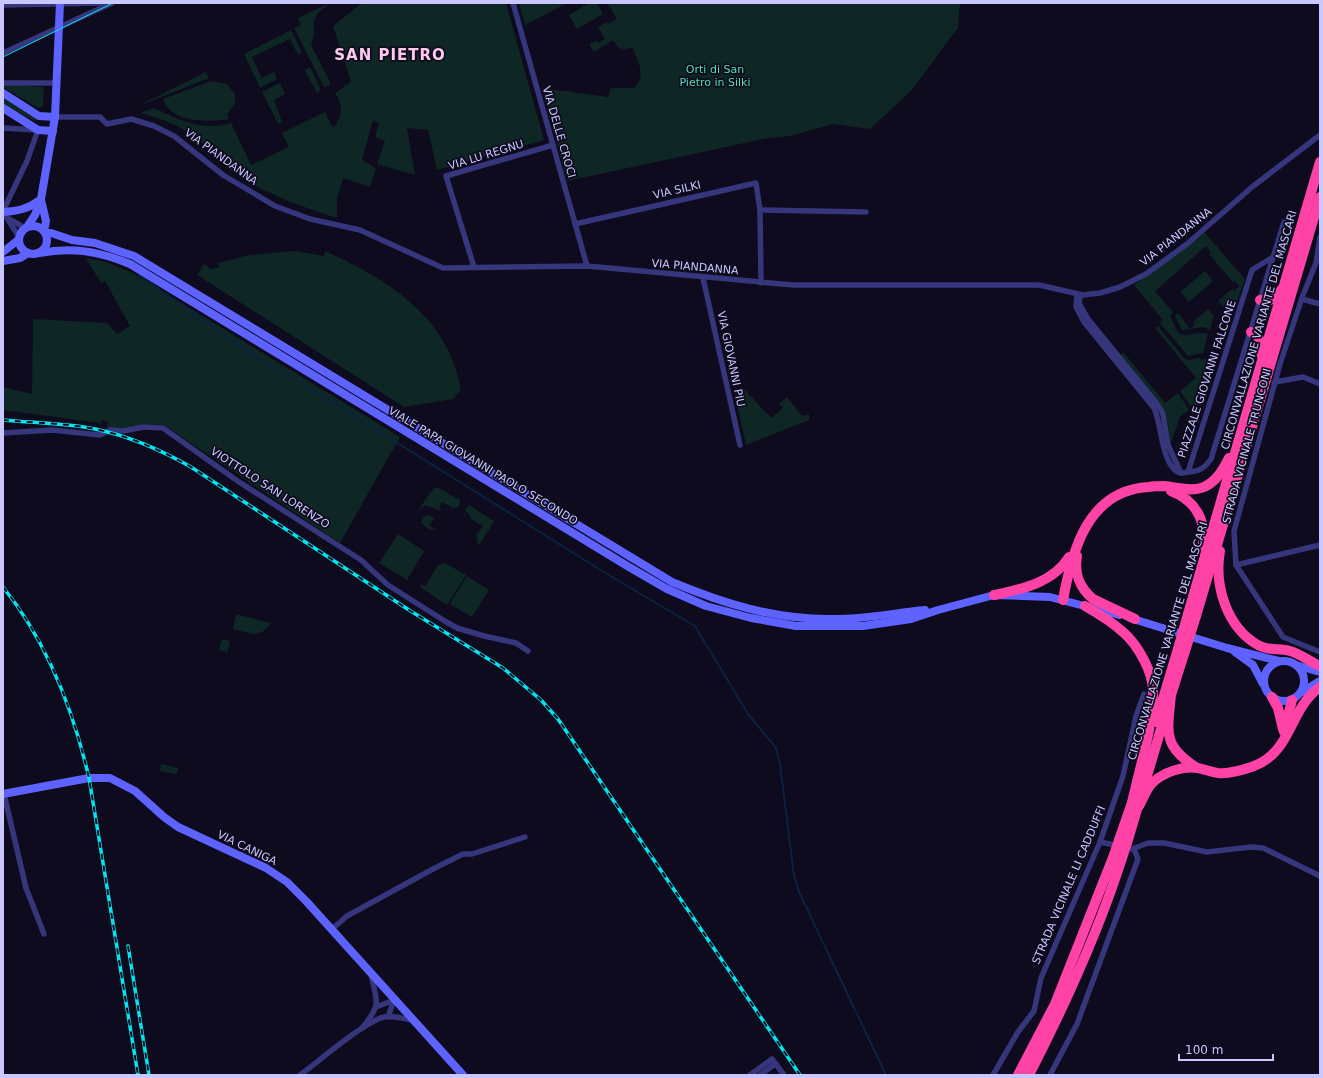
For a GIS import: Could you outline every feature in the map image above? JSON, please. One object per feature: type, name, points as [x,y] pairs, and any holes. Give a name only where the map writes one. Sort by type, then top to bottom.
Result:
[{"type":"highway","points":[[1315,201],[1320,162]]},
{"type":"highway","name":"CIRCONVALLAZIONE VARIANTE DEL MASCARI","points":[[1192,615],[1250,400],[1283,287],[1315,201]]},
{"type":"highway","name":"CIRCONVALLAZIONE VARIANTE DEL MASCARI","points":[[1018,1075],[1055,1004],[1118,857],[1127,844],[1136,805],[1181,650],[1229,504],[1315,201]]},
{"type":"highway","points":[[1260,300],[1268,301],[1274,299],[1283,287]]},
{"type":"highway","points":[[1251,330],[1257,335],[1260,341],[1259,368]]},
{"type":"highway","points":[[994,595],[1033,585],[1053,574],[1065,564],[1094,514],[1111,499],[1134,489],[1156,487],[1193,489],[1201,488],[1214,480],[1224,468],[1250,400]]},
{"type":"highway","points":[[1156,487],[1169,490],[1188,499],[1197,511],[1203,525],[1204,543],[1192,615]]},
{"type":"highway","points":[[1229,504],[1219,557],[1218,572],[1221,595],[1230,615],[1246,635],[1258,644],[1269,649],[1291,651],[1320,666]]},
{"type":"highway","points":[[1063,600],[1070,562],[1078,542]]},
{"type":"highway","points":[[1078,542],[1075,569],[1083,588],[1093,599],[1135,619]]},
{"type":"highway","points":[[1085,606],[1109,620],[1125,633],[1137,649],[1148,670],[1153,690],[1152,711],[1136,805]]},
{"type":"highway","name":"CIRCONVALLAZIONE VARIANTE DEL MASCARI","points":[[1136,805],[1171,694],[1181,650]]},
{"type":"highway","points":[[1136,805],[1151,784],[1163,775],[1177,769],[1197,768],[1219,773],[1237,771],[1255,766],[1270,756],[1281,745],[1301,706],[1311,693],[1320,687]]},
{"type":"highway","points":[[1171,694],[1168,735],[1173,747],[1180,757],[1197,768]]},
{"type":"highway","points":[[1272,697],[1278,708],[1283,733]]},
{"type":"highway","points":[[1270,756],[1283,733],[1292,700]]},
{"type":"highway","name":"CIRCONVALLAZIONE VARIANTE DEL MASCARI","points":[[1029,1075],[1063,1008],[1111,892],[1118,857]]},
{"type":"main road","points":[[3,252],[35,215],[41,199],[55,117],[60,4]]},
{"type":"main road","points":[[3,93],[39,116],[55,117]]},
{"type":"main road","points":[[3,108],[38,130],[53,131]]},
{"type":"main road","points":[[3,212],[30,207],[41,199]]},
{"type":"main road","points":[[41,199],[46,221],[50,228],[60,236]]},
{"type":"main road","points":[[3,261],[20,258],[28,253],[39,253],[43,250],[47,242],[45,232],[46,221]]},
{"type":"main road","points":[[26,227],[36,226],[45,232]]},
{"type":"main road","name":"VIALE PAPA GIOVANNI PAOLO SECONDO","points":[[45,232],[72,240],[95,243],[134,256],[605,543],[672,582],[708,598],[754,610],[828,620],[872,618],[938,610]]},
{"type":"main road","points":[[16,238],[21,248],[28,253]]},
{"type":"main road","name":"VIALE PAPA GIOVANNI PAOLO SECONDO","points":[[39,253],[57,250],[94,252],[130,264],[629,567],[667,589],[706,606],[751,618],[796,626],[863,626],[904,620],[994,595],[1038,595],[1135,619],[1227,648],[1279,661]]},
{"type":"main road","name":"VIALE PAPA GIOVANNI PAOLO SECONDO","points":[[1227,648],[1253,665],[1264,686]]},
{"type":"main road","points":[[1320,672],[1299,666],[1290,661],[1279,661],[1268,668],[1264,677],[1264,686],[1272,697],[1283,702],[1292,700],[1301,692],[1320,681]]},
{"type":"main road","points":[[1299,666],[1304,678],[1301,692]]},
{"type":"main road","name":"VIA CANIGA","points":[[4,794],[89,778],[110,778],[123,783],[178,827],[266,868],[286,882],[463,1075]]},
{"type":"street","points":[[3,5],[103,3]]},
{"type":"street","points":[[3,53],[112,3]]},
{"type":"street","name":"VIA DELLE CROCI","points":[[513,3],[588,266]]},
{"type":"street","points":[[3,83],[56,83]]},
{"type":"street","name":"VIA PIANDANNA","points":[[55,117],[100,117],[107,124],[131,119],[154,126],[174,136],[223,175],[275,206],[310,219],[360,230],[443,268],[588,266],[703,278],[793,285],[1039,285],[1079,294],[1107,291],[1120,287],[1146,274],[1186,244],[1252,187],[1320,135]]},
{"type":"street","points":[[3,128],[38,130],[27,161],[3,212],[8,219],[16,238]]},
{"type":"street","name":"VIA LU REGNU","points":[[474,268],[446,176],[553,145]]},
{"type":"street","name":"VIA SILKI","points":[[575,224],[756,183],[760,210],[761,283]]},
{"type":"street","points":[[760,210],[866,212]]},
{"type":"street","points":[[8,219],[26,227]]},
{"type":"street","name":"PIAZZALE GIOVANNI FALCONE","points":[[1273,257],[1252,270],[1188,472],[1199,471],[1206,466],[1211,459],[1284,222]]},
{"type":"street","name":"STRADA VICINALE TRUNCONI","points":[[1320,237],[1316,263],[1302,298],[1275,382],[1234,531],[1236,565],[1283,637],[1320,652]]},
{"type":"street","name":"VIA GIOVANNI PIU","points":[[703,278],[740,445]]},
{"type":"street","points":[[1079,294],[1079,303],[1088,319],[1143,384],[1163,414],[1168,445],[1180,473],[1188,472]]},
{"type":"street","points":[[1302,298],[1320,304]]},
{"type":"street","points":[[1275,382],[1303,378],[1320,384]]},
{"type":"street","name":"VIOTTOLO SAN LORENZO","points":[[3,433],[47,430],[100,435],[110,430],[123,431],[144,427],[163,428],[239,482],[362,560],[388,585],[443,620],[464,630],[516,643],[528,651]]},
{"type":"street","points":[[1236,565],[1320,545]]},
{"type":"street","name":"STRADA VICINALE LI CADDUFFI","points":[[993,1075],[1018,1032],[1034,1011],[1041,978],[1100,842],[1123,776],[1136,716],[1144,694]]},
{"type":"street","points":[[4,794],[26,888],[44,934]]},
{"type":"street","points":[[331,930],[347,916],[463,854],[472,854],[525,838]]},
{"type":"street","points":[[1100,842],[1127,844],[1164,843],[1207,852],[1251,847],[1263,848],[1320,876]]},
{"type":"street","points":[[1050,1075],[1080,1016],[1138,859],[1127,844]]},
{"type":"street","points":[[360,1030],[376,1010],[377,1001],[371,975]]},
{"type":"street","points":[[376,1007],[394,1000]]},
{"type":"street","points":[[388,1016],[394,1000]]},
{"type":"street","points":[[300,1075],[360,1030],[383,1017],[388,1016],[412,1020]]},
{"type":"street","points":[[750,1075],[774,1062]]},
{"type":"street","points":[[760,1075],[774,1062]]},
{"type":"street","points":[[774,1062],[784,1075]]},
{"type":"street","points":[[308,1069],[312,1075]]},
{"type":"green space","points":[[330,3],[314,19],[314,31],[311,45],[331,84],[324,87],[294,28],[301,25],[298,18]]},
{"type":"green space","points":[[362,3],[506,3],[544,140],[437,170],[428,130],[407,128],[415,175],[377,164],[385,141],[375,137],[379,124],[373,120],[362,160],[376,168],[370,187],[343,178],[337,198],[337,218],[296,204],[270,193],[232,171],[186,130],[141,113],[153,108],[181,120],[201,125],[211,126],[231,123],[251,165],[289,147],[282,133],[325,112],[332,126],[334,127],[339,119],[341,110],[338,97],[335,93],[351,82],[333,26]]},
{"type":"green space","points":[[519,3],[567,3],[525,25]]},
{"type":"green space","points":[[589,3],[597,3],[603,14],[577,29],[569,15]]},
{"type":"green space","name":"Orti di San Pietro in Silki","points":[[607,3],[960,3],[958,28],[912,90],[870,129],[833,124],[790,136],[763,139],[567,181],[542,88],[608,97],[611,88],[634,88],[640,78],[640,68],[632,47],[625,50],[618,47],[613,40],[594,52],[589,44],[596,41],[598,43],[605,39],[598,27],[617,19]]},
{"type":"green space","points":[[291,30],[302,52],[298,55],[290,39],[252,57],[262,78],[274,72],[277,79],[260,88],[244,54]]},
{"type":"green space","points":[[310,67],[321,90],[317,93],[305,70]]},
{"type":"green space","points":[[206,72],[209,78],[139,106],[148,101]]},
{"type":"green space","points":[[211,81],[227,84],[235,94],[235,103],[227,115],[229,119],[207,121],[182,117],[169,109],[163,99]]},
{"type":"green space","points":[[280,83],[285,94],[274,100],[282,122],[278,124],[262,92]]},
{"type":"green space","points":[[3,85],[44,87],[43,106],[38,108],[3,87]]},
{"type":"green space","points":[[3,97],[37,120],[35,121],[3,105]]},
{"type":"green space","points":[[1204,232],[1245,279],[1232,315],[1218,301],[1232,289],[1234,291],[1239,286],[1235,281],[1233,282],[1209,254],[1211,252],[1206,246],[1155,291],[1173,312],[1170,316],[1178,333],[1181,335],[1200,333],[1208,334],[1203,353],[1188,356],[1160,323],[1163,320],[1134,285],[1200,237]]},
{"type":"green space","points":[[295,251],[324,256],[325,251],[371,274],[412,304],[429,321],[443,341],[454,364],[461,390],[453,399],[404,407],[197,275],[204,264],[211,269],[220,267],[218,263],[250,255]]},
{"type":"green space","points":[[86,258],[106,262],[131,272],[400,437],[340,543],[164,425],[147,424],[123,431],[107,427],[108,422],[101,420],[101,423],[3,410],[3,387],[32,394],[33,319],[107,323],[117,334],[130,326],[105,281],[101,283]]},
{"type":"green space","points":[[1205,271],[1213,281],[1189,302],[1180,292]]},
{"type":"green space","points":[[1208,309],[1214,316],[1210,330],[1204,327],[1190,329],[1195,324],[1193,322]]},
{"type":"green space","points":[[1178,313],[1190,329],[1182,330],[1175,316]]},
{"type":"green space","points":[[1158,326],[1184,358],[1188,360],[1199,358],[1203,360],[1205,358],[1207,362],[1200,383],[1205,392],[1201,403],[1192,408],[1180,391],[1196,378],[1155,328]]},
{"type":"green space","points":[[1124,353],[1165,403],[1178,393],[1189,410],[1180,416],[1171,443],[1166,414],[1120,355]]},
{"type":"green space","points":[[740,389],[742,392],[745,390],[771,418],[783,408],[779,404],[787,397],[802,416],[809,414],[809,420],[746,445],[734,390]]},
{"type":"green space","points":[[437,487],[460,500],[459,507],[453,508],[442,502],[439,507],[441,509],[440,511],[426,505],[418,510],[433,489]]},
{"type":"green space","points":[[469,505],[494,521],[478,545],[476,533],[478,533],[483,526],[471,519],[470,515],[465,510]]},
{"type":"green space","points":[[428,515],[435,518],[429,525],[437,530],[430,530],[421,523],[424,516]]},
{"type":"green space","points":[[398,534],[424,551],[407,580],[379,563]]},
{"type":"green space","points":[[445,563],[466,575],[447,605],[420,587],[421,584],[425,586],[438,565]]},
{"type":"green space","points":[[467,576],[489,590],[472,617],[450,604]]},
{"type":"green space","points":[[236,614],[271,623],[263,632],[254,634],[233,629]]},
{"type":"green space","points":[[222,639],[230,641],[227,652],[219,650]]},
{"type":"green space","points":[[161,764],[178,768],[178,772],[175,774],[160,771]]},
{"type":"waterway","points":[[139,275],[261,361],[311,389],[607,574],[695,626],[748,714],[776,748],[780,764],[794,876],[799,892],[886,1075]]},
{"type":"tram line","points":[[3,57],[113,3]]},
{"type":"railway","points":[[3,420],[61,424],[95,429],[144,444],[168,455],[191,467],[409,610],[503,668],[541,700],[558,719],[800,1075]]},
{"type":"railway","points":[[3,587],[19,608],[46,654],[67,702],[83,752],[89,778],[138,1075]]},
{"type":"railway","points":[[128,946],[149,1075]]},
{"type":"district","name":"SAN PIETRO","points":[[390,55]]}]
